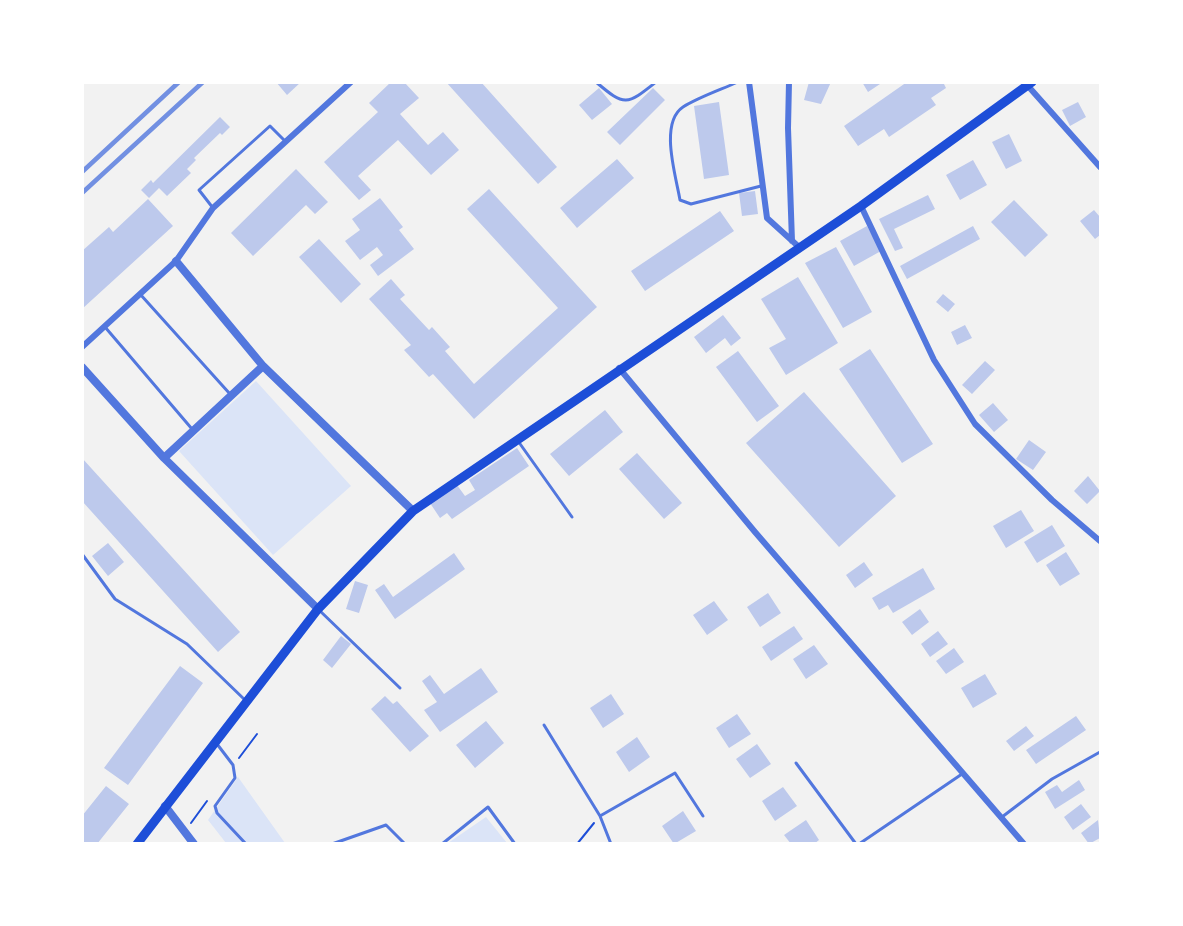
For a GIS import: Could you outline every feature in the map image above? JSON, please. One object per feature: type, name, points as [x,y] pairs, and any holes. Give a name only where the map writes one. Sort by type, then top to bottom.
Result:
[{"type":"main road","points":[[137,843],[248,703],[318,609],[413,511],[796,244],[861,206],[1030,84]]},
{"type":"street","points":[[82,347],[176,261],[213,208],[351,82]]},
{"type":"street","points":[[749,82],[767,218],[796,244]]},
{"type":"street","points":[[789,82],[788,128],[796,244]]},
{"type":"street","points":[[1030,84],[1101,167]]},
{"type":"street","points":[[861,206],[934,360],[975,424],[1052,500],[1101,541]]},
{"type":"street","points":[[176,261],[263,366],[413,511]]},
{"type":"street","points":[[164,458],[263,366]]},
{"type":"street","points":[[82,367],[164,458],[318,609]]},
{"type":"street","points":[[619,368],[754,532],[1024,843]]},
{"type":"street","points":[[165,806],[194,843]]},
{"type":"lane","points":[[596,82],[622,102],[632,102],[656,82]]},
{"type":"lane","points":[[738,82],[681,108],[674,117],[669,129],[680,200],[691,204],[763,186]]},
{"type":"lane","points":[[213,208],[199,189],[270,126],[286,142]]},
{"type":"lane","points":[[140,294],[231,395]]},
{"type":"lane","points":[[104,327],[194,430]]},
{"type":"lane","points":[[517,439],[572,517]]},
{"type":"lane","points":[[82,554],[115,599],[187,644],[248,703]]},
{"type":"lane","points":[[318,609],[400,688]]},
{"type":"lane","points":[[544,725],[600,816],[611,843]]},
{"type":"lane","points":[[216,743],[233,765],[235,778],[214,806],[217,813],[246,843]]},
{"type":"lane","points":[[1002,817],[1052,779],[1101,752]]},
{"type":"lane","points":[[796,763],[858,843],[964,773]]},
{"type":"lane","points":[[600,816],[675,773],[703,816]]},
{"type":"lane","points":[[442,843],[488,807],[515,843]]},
{"type":"lane","points":[[332,843],[386,825],[405,843]]},
{"type":"path","points":[[577,843],[600,816]]},
{"type":"shaded area","points":[[256,381],[351,486],[273,555],[179,451]]},
{"type":"shaded area","points":[[238,777],[285,843],[226,843],[208,820]]},
{"type":"shaded area","points":[[486,817],[507,843],[448,843]]},
{"type":"building","points":[[276,82],[301,82],[287,95]]},
{"type":"building","points":[[391,82],[404,82],[419,98],[400,114],[428,145],[443,132],[459,150],[431,175],[398,140],[358,176],[371,190],[359,200],[324,162],[378,112],[369,103]]},
{"type":"building","points":[[446,82],[481,82],[557,167],[538,184]]},
{"type":"building","points":[[809,82],[831,82],[821,104],[804,100]]},
{"type":"building","points":[[862,82],[883,82],[868,92]]},
{"type":"building","points":[[907,82],[943,82],[946,88],[931,98],[936,105],[889,137],[884,129],[858,146],[844,126]]},
{"type":"building","points":[[599,88],[612,104],[592,120],[579,105]]},
{"type":"building","points":[[653,88],[665,100],[620,145],[607,132]]},
{"type":"building","points":[[719,102],[729,175],[704,179],[694,106]]},
{"type":"building","points":[[1078,102],[1086,117],[1070,126],[1062,110]]},
{"type":"building","points":[[220,117],[230,127],[222,135],[220,133],[194,158],[196,160],[187,169],[191,173],[167,196],[159,188],[149,198],[141,190],[151,180],[153,183]]},
{"type":"building","points":[[1009,134],[1022,161],[1006,169],[992,142]]},
{"type":"building","points":[[617,159],[634,178],[577,228],[560,208]]},
{"type":"building","points":[[973,160],[987,185],[960,200],[946,175]]},
{"type":"building","points":[[296,169],[328,202],[315,214],[306,205],[253,256],[231,233]]},
{"type":"building","points":[[489,189],[597,307],[474,419],[433,374],[429,377],[404,350],[411,345],[369,299],[391,279],[405,295],[400,299],[429,330],[432,327],[450,347],[445,351],[474,384],[558,308],[467,209]]},
{"type":"building","points":[[755,191],[758,214],[742,216],[739,193]]},
{"type":"building","points":[[928,195],[935,209],[894,229],[903,248],[895,251],[879,219]]},
{"type":"building","points":[[380,198],[403,227],[399,230],[414,249],[378,276],[370,265],[383,255],[377,247],[360,260],[345,241],[360,230],[352,219]]},
{"type":"building","points":[[148,199],[173,226],[82,309],[82,251],[109,227],[113,232]]},
{"type":"building","points":[[1014,200],[1048,235],[1025,257],[991,222]]},
{"type":"building","points":[[1094,210],[1100,217],[1100,235],[1095,239],[1080,221]]},
{"type":"building","points":[[720,211],[734,231],[645,291],[631,271]]},
{"type":"building","points":[[867,226],[881,251],[854,266],[840,241]]},
{"type":"building","points":[[973,226],[980,239],[907,279],[900,266]]},
{"type":"building","points":[[319,239],[361,284],[341,303],[299,257]]},
{"type":"building","points":[[836,247],[872,312],[843,328],[805,263]]},
{"type":"building","points":[[798,277],[838,343],[786,375],[769,348],[786,339],[761,299]]},
{"type":"building","points":[[943,294],[955,304],[948,312],[936,302]]},
{"type":"building","points":[[723,315],[741,338],[731,346],[725,338],[706,353],[694,337]]},
{"type":"building","points":[[965,325],[972,338],[957,345],[951,332]]},
{"type":"building","points":[[870,349],[933,444],[902,463],[839,369]]},
{"type":"building","points":[[738,351],[779,406],[757,422],[716,367]]},
{"type":"building","points":[[985,361],[995,370],[972,394],[962,385]]},
{"type":"building","points":[[804,392],[896,496],[839,547],[746,443]]},
{"type":"building","points":[[993,403],[1008,420],[994,432],[979,415]]},
{"type":"building","points":[[605,410],[623,432],[569,476],[550,454]]},
{"type":"building","points":[[1029,440],[1046,452],[1033,470],[1016,459]]},
{"type":"building","points":[[517,448],[529,466],[452,519],[447,513],[440,518],[430,503],[457,485],[465,496],[475,490],[469,480]]},
{"type":"building","points":[[637,453],[682,503],[664,519],[619,469]]},
{"type":"building","points":[[82,458],[240,632],[218,652],[82,501]]},
{"type":"building","points":[[1088,476],[1100,491],[1087,504],[1074,491]]},
{"type":"building","points":[[1021,510],[1034,531],[1006,548],[993,526]]},
{"type":"building","points":[[1052,525],[1065,546],[1037,563],[1024,542]]},
{"type":"building","points":[[108,543],[124,562],[108,576],[92,556]]},
{"type":"building","points":[[1066,552],[1080,574],[1060,586],[1046,565]]},
{"type":"building","points":[[454,553],[465,569],[395,619],[375,590],[384,584],[393,597]]},
{"type":"building","points":[[864,562],[873,575],[855,588],[846,575]]},
{"type":"building","points":[[923,568],[935,589],[893,613],[888,605],[879,610],[872,598]]},
{"type":"building","points":[[355,581],[368,585],[359,613],[346,609]]},
{"type":"building","points":[[768,593],[781,613],[760,627],[747,607]]},
{"type":"building","points":[[714,601],[728,620],[707,635],[693,615]]},
{"type":"building","points":[[920,609],[929,622],[912,635],[902,622]]},
{"type":"building","points":[[794,626],[803,639],[771,661],[762,647]]},
{"type":"building","points":[[938,631],[948,644],[930,657],[921,644]]},
{"type":"building","points":[[341,636],[351,644],[332,668],[323,660]]},
{"type":"building","points":[[814,645],[828,664],[806,679],[793,659]]},
{"type":"building","points":[[954,648],[964,662],[946,674],[936,661]]},
{"type":"building","points":[[180,666],[203,683],[128,785],[104,768]]},
{"type":"building","points":[[481,668],[498,692],[440,732],[424,710],[437,702],[422,681],[430,675],[444,694]]},
{"type":"building","points":[[985,674],[997,694],[973,708],[961,688]]},
{"type":"building","points":[[611,694],[624,714],[603,728],[590,708]]},
{"type":"building","points":[[385,696],[393,704],[397,701],[429,736],[410,752],[371,709]]},
{"type":"building","points":[[737,714],[751,734],[729,748],[716,728]]},
{"type":"building","points":[[1076,716],[1086,730],[1036,764],[1026,750]]},
{"type":"building","points":[[486,721],[504,743],[475,768],[456,745]]},
{"type":"building","points":[[1026,726],[1034,736],[1014,751],[1006,741]]},
{"type":"building","points":[[637,737],[650,757],[629,772],[616,752]]},
{"type":"building","points":[[757,744],[771,764],[750,778],[736,759]]},
{"type":"building","points":[[1079,780],[1085,790],[1055,809],[1045,792],[1057,785],[1062,792]]},
{"type":"building","points":[[106,786],[129,804],[97,844],[82,844],[82,816]]},
{"type":"building","points":[[783,787],[797,806],[775,821],[762,801]]},
{"type":"building","points":[[1081,804],[1091,817],[1073,830],[1064,817]]},
{"type":"building","points":[[683,811],[696,831],[674,844],[662,826]]},
{"type":"building","points":[[806,820],[819,840],[814,844],[791,844],[784,835]]},
{"type":"building","points":[[1098,820],[1100,838],[1089,844],[1081,833]]},
{"type":"railway","points":[[82,172],[179,82]]},
{"type":"railway","points":[[82,193],[203,82]]}]
